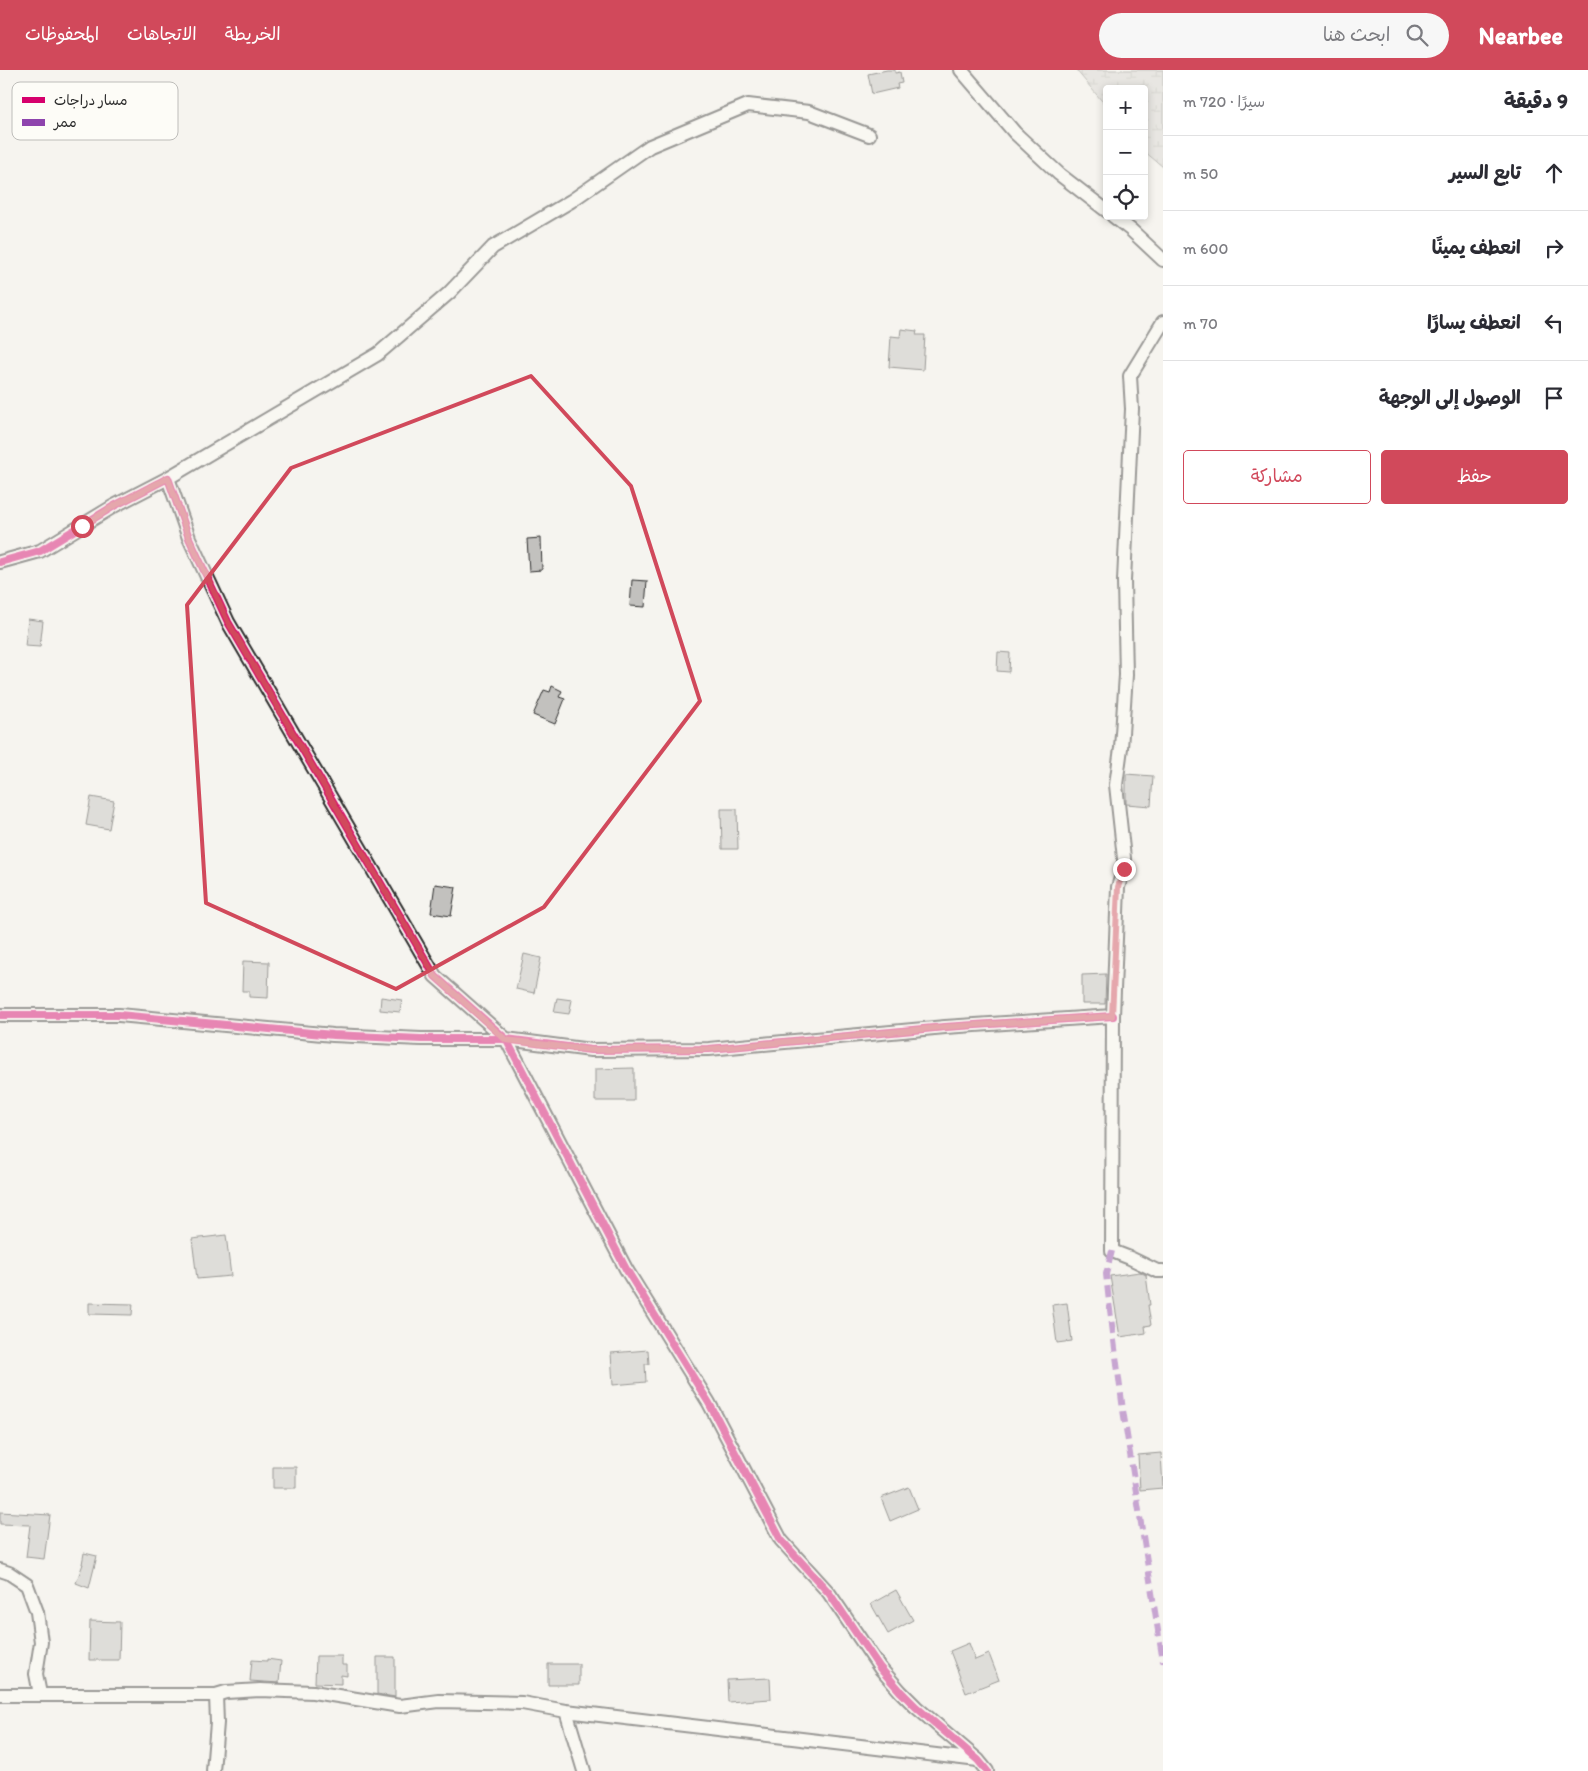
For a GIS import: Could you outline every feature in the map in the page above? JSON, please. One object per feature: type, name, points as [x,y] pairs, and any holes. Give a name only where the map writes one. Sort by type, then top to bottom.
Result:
[{"type":"street","points":[[961,70],[1015,133],[1059,174],[1103,208]]},
{"type":"street","points":[[0,562],[40,551],[114,506],[168,478],[378,354],[449,293],[493,247],[572,201],[650,146],[748,105],[809,112],[869,134]]},
{"type":"street","points":[[1118,220],[1163,260]]},
{"type":"street","points":[[1163,322],[1130,376],[1132,409],[1124,581],[1126,675],[1121,748],[1116,785],[1124,869],[1118,887],[1112,1016],[1112,1251],[1157,1272],[1163,1271]]},
{"type":"street","points":[[168,478],[189,538],[228,622],[435,976],[506,1040],[626,1269],[709,1403],[781,1540],[830,1593],[880,1668],[901,1692],[988,1771]]},
{"type":"street","points":[[0,1015],[119,1015],[333,1035],[506,1040],[591,1050],[709,1049],[945,1027],[1112,1016]]},
{"type":"street","points":[[0,1570],[9,1573],[27,1585],[37,1612],[42,1642],[36,1674],[40,1694]]},
{"type":"street","points":[[0,1695],[216,1695],[226,1692],[260,1690],[313,1692],[400,1706],[439,1701],[522,1703],[978,1760]]},
{"type":"street","points":[[213,1771],[217,1723],[216,1695]]},
{"type":"street","points":[[566,1710],[584,1771]]},
{"type":"highlighted area","points":[[531,376],[631,486],[700,701],[544,907],[396,989],[206,903],[187,605],[291,468]]},
{"type":"green space","points":[[1076,70],[1163,70],[1163,167],[1148,154],[1148,85],[1103,85],[1103,102]]},
{"type":"building","points":[[895,70],[895,73],[900,72],[902,83],[897,84],[898,88],[872,94],[868,74]]},
{"type":"building","points":[[901,329],[917,331],[916,335],[925,335],[923,370],[889,367],[891,336],[900,337]]},
{"type":"building","points":[[541,538],[542,570],[529,571],[527,539]]},
{"type":"building","points":[[632,580],[647,581],[645,607],[630,606]]},
{"type":"building","points":[[28,619],[43,621],[40,647],[25,646]]},
{"type":"building","points":[[998,652],[1010,653],[1009,672],[997,671]]},
{"type":"building","points":[[552,686],[562,691],[559,697],[565,699],[555,724],[533,715],[544,690],[550,692]]},
{"type":"building","points":[[1126,774],[1153,776],[1151,806],[1126,804]]},
{"type":"building","points":[[91,797],[114,801],[109,829],[86,825]]},
{"type":"building","points":[[721,809],[737,809],[738,849],[722,849]]},
{"type":"building","points":[[435,884],[456,887],[451,916],[431,913]]},
{"type":"building","points":[[524,954],[541,958],[534,993],[516,989]]},
{"type":"building","points":[[243,961],[269,962],[268,998],[249,997],[249,991],[242,991]]},
{"type":"building","points":[[1106,974],[1105,1004],[1082,1004],[1082,975]]},
{"type":"building","points":[[381,997],[402,1000],[400,1012],[380,1010]]},
{"type":"building","points":[[557,998],[572,1000],[569,1014],[554,1012]]},
{"type":"building","points":[[634,1068],[634,1101],[595,1101],[595,1069]]},
{"type":"building","points":[[226,1235],[231,1276],[197,1279],[192,1239]]},
{"type":"building","points":[[1140,1272],[1146,1275],[1151,1325],[1145,1326],[1146,1333],[1120,1337],[1110,1276]]},
{"type":"building","points":[[89,1303],[133,1304],[132,1315],[89,1314]]},
{"type":"building","points":[[1067,1303],[1072,1341],[1057,1343],[1052,1305]]},
{"type":"building","points":[[648,1350],[649,1364],[645,1364],[646,1382],[613,1385],[611,1353]]},
{"type":"building","points":[[1161,1453],[1163,1488],[1140,1490],[1138,1455]]},
{"type":"building","points":[[273,1467],[296,1467],[296,1488],[273,1488]]},
{"type":"building","points":[[909,1487],[918,1509],[890,1521],[881,1498]]},
{"type":"building","points":[[0,1512],[50,1515],[44,1559],[26,1557],[30,1525],[0,1524]]},
{"type":"building","points":[[84,1553],[97,1556],[89,1588],[76,1583],[83,1564]]},
{"type":"building","points":[[896,1590],[913,1620],[888,1634],[871,1604]]},
{"type":"building","points":[[90,1621],[120,1622],[119,1660],[89,1660]]},
{"type":"building","points":[[969,1643],[975,1660],[989,1654],[999,1680],[966,1693],[950,1651]]},
{"type":"building","points":[[316,1656],[342,1656],[342,1665],[347,1665],[347,1676],[341,1675],[341,1684],[315,1683]]},
{"type":"building","points":[[377,1657],[395,1657],[395,1697],[377,1694]]},
{"type":"building","points":[[267,1659],[281,1661],[279,1683],[250,1681],[252,1660],[267,1661]]},
{"type":"building","points":[[548,1664],[579,1664],[579,1685],[548,1685]]},
{"type":"building","points":[[770,1678],[771,1699],[728,1702],[727,1680]]},
{"type":"marked path","points":[[1112,1251],[1106,1274],[1109,1302],[1123,1410],[1163,1662]]},
{"type":"cycle path","points":[[0,562],[40,551],[114,506],[168,478],[189,538],[228,622],[435,976],[506,1039],[626,1269],[709,1403],[781,1540],[829,1593],[880,1668],[901,1692],[978,1760],[987,1771]]},
{"type":"cycle path","points":[[0,1015],[119,1015],[333,1035],[421,1039],[506,1039],[591,1050],[709,1049],[945,1027],[1113,1016]]},
{"type":"route","points":[[82,526],[114,506],[168,478],[189,538],[228,622],[435,976],[506,1040],[591,1050],[709,1049],[945,1027],[1112,1016],[1118,887],[1124,869]]}]
